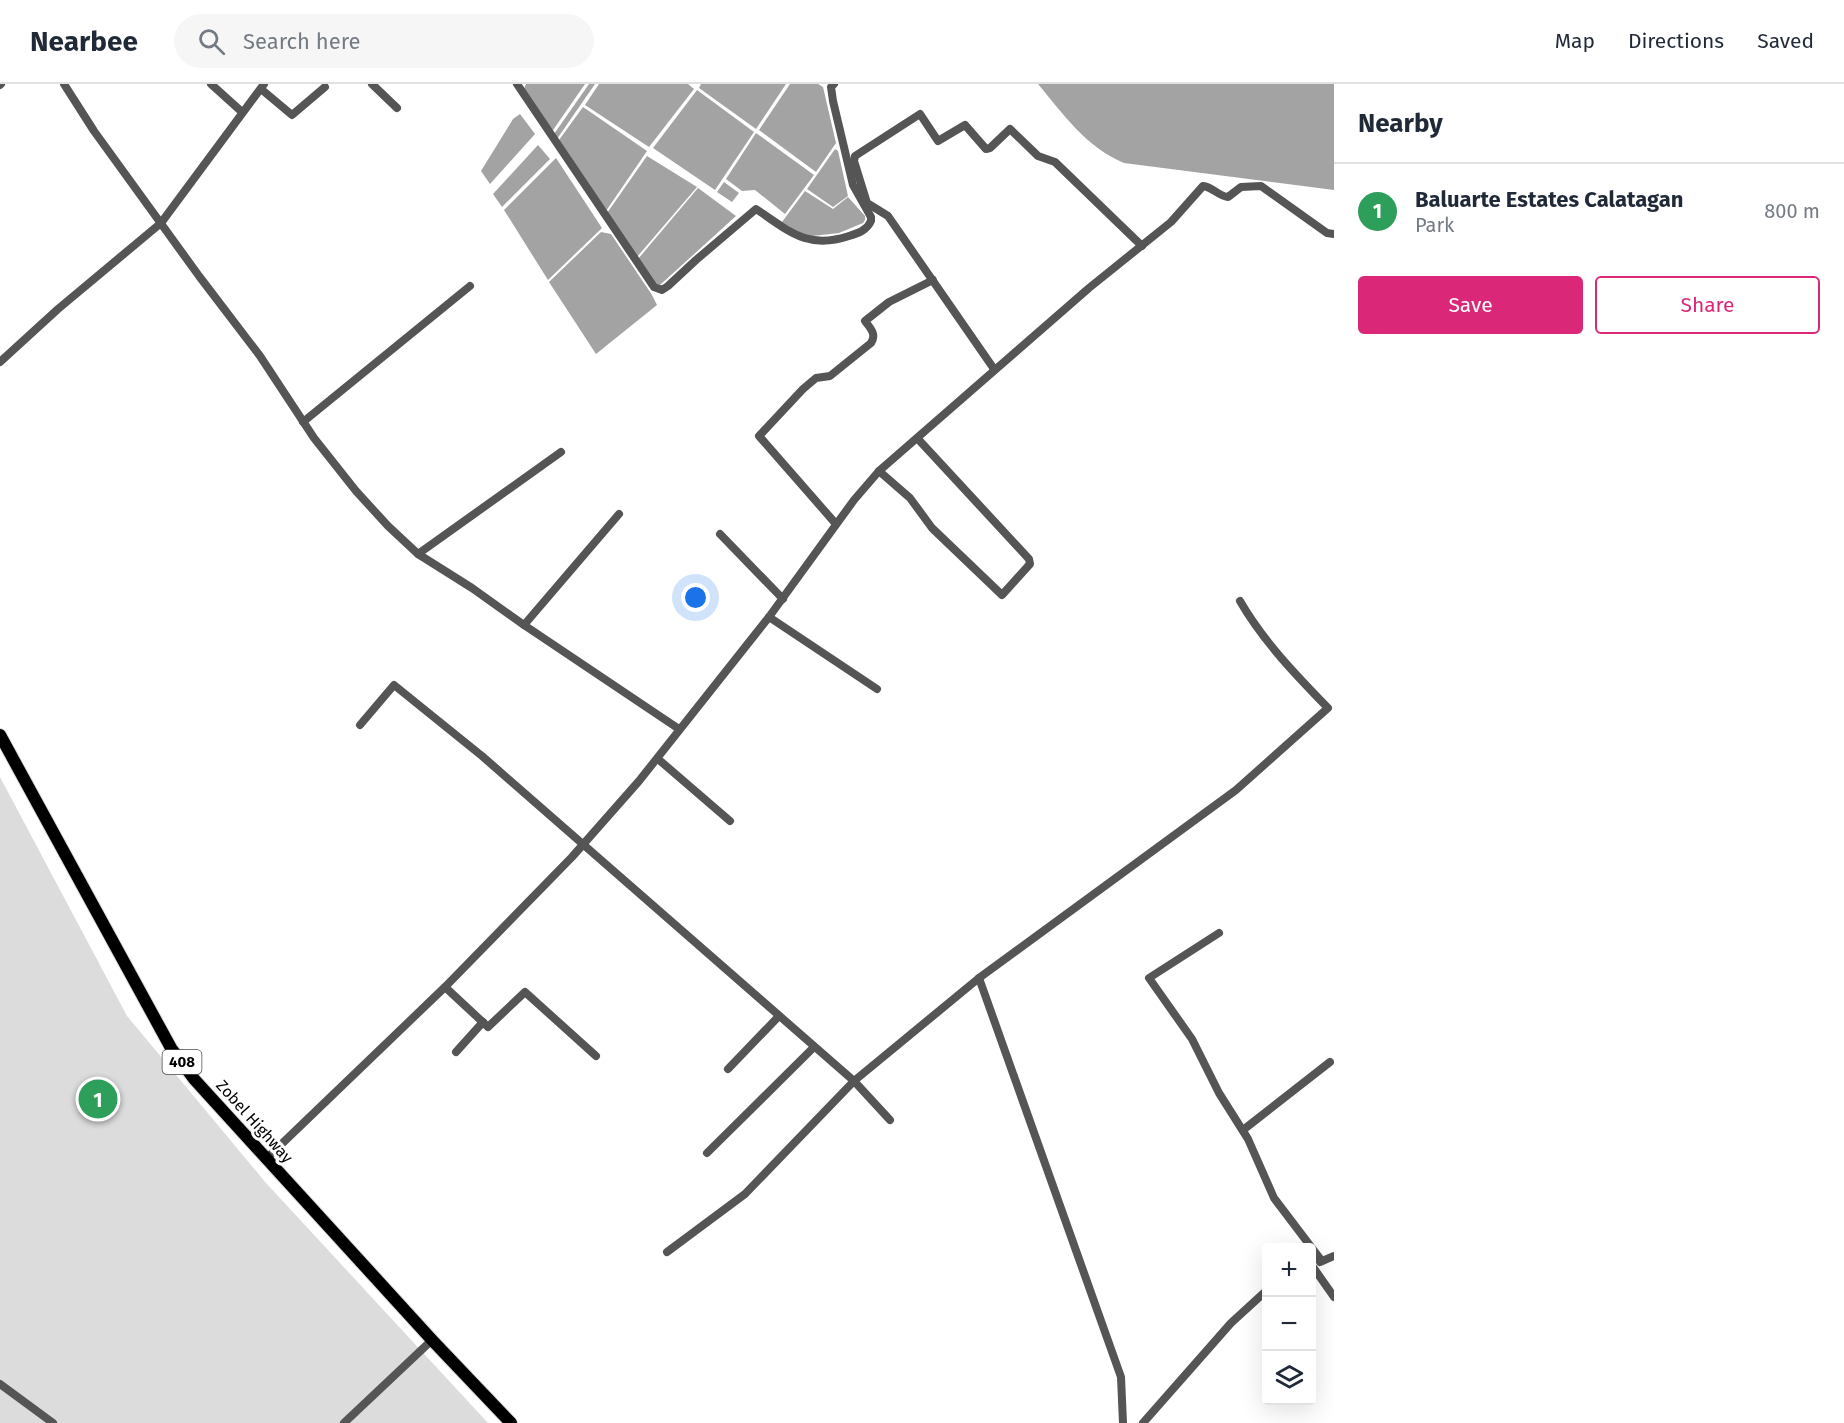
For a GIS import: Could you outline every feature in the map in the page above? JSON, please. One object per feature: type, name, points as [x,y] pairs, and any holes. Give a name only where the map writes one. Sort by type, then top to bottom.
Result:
[{"type":"main road","name":"Zobel Highway","points":[[0,735],[171,1048],[194,1079],[432,1340],[511,1423]]},
{"type":"street","points":[[64,84],[94,131],[260,356],[303,422],[356,491],[388,526],[418,554],[472,588],[679,729]]},
{"type":"street","points":[[211,84],[242,112]]},
{"type":"street","points":[[372,84],[397,108]]},
{"type":"street","points":[[517,84],[654,286],[662,290],[756,209],[804,239],[817,242],[842,239],[866,229],[871,217],[853,185],[833,101],[831,87],[834,84]]},
{"type":"street","points":[[0,362],[67,301],[161,223],[263,86],[292,115],[325,87]]},
{"type":"street","points":[[994,369],[888,216],[867,203],[854,161],[855,156],[920,114],[938,141],[965,125],[986,149],[1010,129],[1038,156],[1055,162],[1142,246]]},
{"type":"street","points":[[267,1158],[445,987],[581,845],[658,759],[679,729],[770,617],[836,524],[879,471],[918,439],[994,369],[1171,222],[1203,186],[1228,197],[1241,187],[1261,186],[1327,233],[1334,234]]},
{"type":"street","points":[[836,524],[759,436],[802,389],[816,378],[830,376],[871,343],[874,334],[865,321],[889,302],[933,280]]},
{"type":"street","points":[[303,422],[470,286]]},
{"type":"street","points":[[879,471],[910,498],[932,528],[1002,595],[1030,564],[1029,558],[918,439]]},
{"type":"street","points":[[418,554],[561,452]]},
{"type":"street","points":[[524,625],[619,513]]},
{"type":"street","points":[[720,534],[783,599]]},
{"type":"street","points":[[667,1252],[746,1194],[854,1081],[979,978],[1236,790],[1328,708],[1290,668],[1240,601]]},
{"type":"street","points":[[770,617],[877,689]]},
{"type":"street","points":[[360,725],[394,685],[482,756],[581,845],[854,1081],[890,1120]]},
{"type":"street","points":[[658,759],[730,821]]},
{"type":"street","points":[[1219,933],[1149,978],[1192,1039],[1219,1093],[1243,1130],[1274,1198],[1322,1260]]},
{"type":"street","points":[[979,978],[1121,1377],[1123,1423]]},
{"type":"street","points":[[445,987],[488,1026],[525,992],[596,1056]]},
{"type":"street","points":[[728,1069],[779,1016]]},
{"type":"street","points":[[456,1052],[483,1022]]},
{"type":"street","points":[[707,1153],[814,1047]]},
{"type":"street","points":[[1243,1130],[1329,1062]]},
{"type":"street","points":[[1316,1265],[1334,1256]]},
{"type":"street","points":[[1316,1273],[1334,1297]]},
{"type":"street","points":[[1143,1423],[1231,1323],[1262,1295]]},
{"type":"street","points":[[344,1423],[432,1340]]},
{"type":"street","points":[[0,1384],[53,1423]]},
{"type":"shaded area","points":[[526,84],[585,84],[551,133],[524,89]]},
{"type":"shaded area","points":[[589,84],[595,84],[557,139],[554,134]]},
{"type":"shaded area","points":[[599,84],[688,84],[694,89],[649,147],[585,105]]},
{"type":"shaded area","points":[[701,84],[786,84],[756,129],[699,88]]},
{"type":"shaded area","points":[[790,84],[818,84],[823,87],[836,143],[816,172],[759,130]]},
{"type":"shaded area","points":[[1038,84],[1334,84],[1334,190],[1124,163],[1087,139]]},
{"type":"shaded area","points":[[697,90],[754,132],[715,190],[653,148]]},
{"type":"shaded area","points":[[583,107],[647,151],[606,211],[559,140]]},
{"type":"shaded area","points":[[520,114],[535,134],[490,184],[481,171],[513,119]]},
{"type":"shaded area","points":[[756,133],[814,175],[785,214],[755,190],[742,191],[726,179]]},
{"type":"shaded area","points":[[538,145],[550,159],[502,207],[493,194]]},
{"type":"shaded area","points":[[835,149],[838,151],[848,196],[833,207],[807,189]]},
{"type":"shaded area","points":[[647,156],[697,187],[637,257],[607,213]]},
{"type":"shaded area","points":[[556,158],[602,228],[548,280],[504,210]]},
{"type":"shaded area","points":[[724,182],[739,193],[732,202],[717,192]]},
{"type":"shaded area","points":[[698,188],[736,216],[660,285],[656,284],[638,259]]},
{"type":"shaded area","points":[[805,191],[833,209],[848,197],[865,216],[865,220],[839,233],[804,237],[782,222]]},
{"type":"shaded area","points":[[601,232],[611,234],[657,305],[596,354],[549,282]]},
{"type":"shaded area","points":[[0,777],[127,1016],[266,1183],[488,1423],[0,1423]]},
{"type":"place","name":"Baluarte Estates Calatagan","points":[[98,1099]]}]
